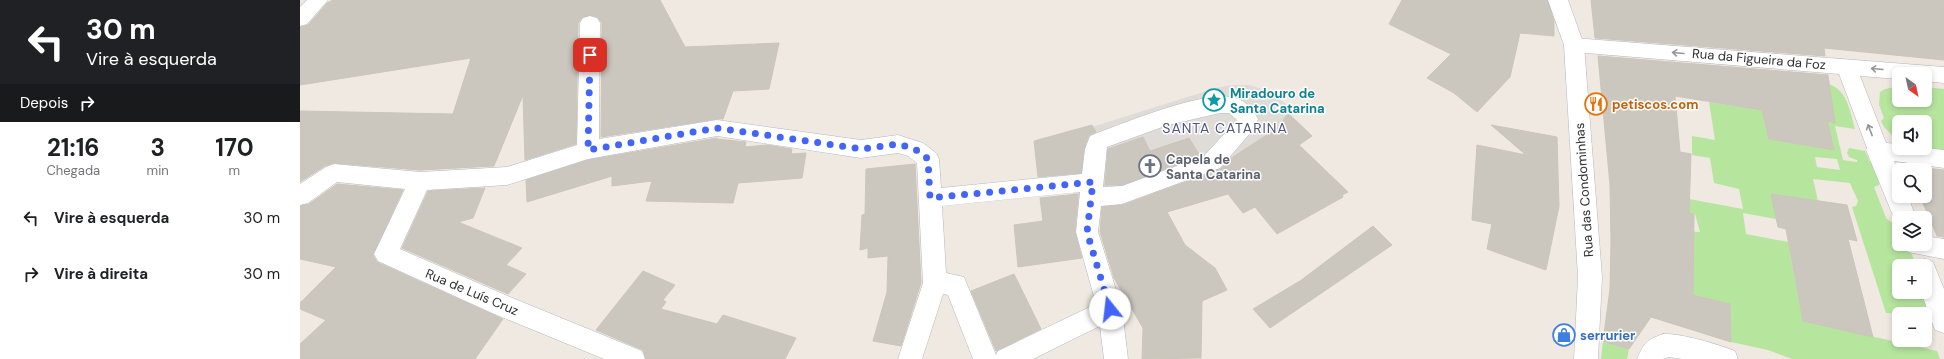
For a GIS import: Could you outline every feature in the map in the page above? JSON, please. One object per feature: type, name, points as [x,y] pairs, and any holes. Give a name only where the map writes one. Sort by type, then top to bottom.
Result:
[{"type":"street","points":[[300,19],[318,0]]},
{"type":"street","name":"Rua das Condominhas","points":[[1558,0],[1563,10],[1574,45],[1590,277],[1586,359]]},
{"type":"street","points":[[588,150],[590,24]]},
{"type":"street","name":"Rua da Figueira da Foz","points":[[1574,45],[1944,75]]},
{"type":"street","points":[[1846,66],[1877,150],[1902,211]]},
{"type":"street","points":[[930,198],[1092,189],[1122,195],[1212,162],[1239,133],[1248,119],[1241,110],[1230,105],[1206,107],[1156,119],[1098,142],[1092,189],[1087,232],[1110,309],[1116,359]]},
{"type":"street","points":[[300,196],[334,173],[420,181],[507,176],[588,150],[717,128],[862,149],[898,144],[915,149],[928,159],[935,283],[910,359]]},
{"type":"street","points":[[1877,150],[1944,159]]},
{"type":"street","name":"Rua de Luís Cruz","points":[[420,181],[386,254],[501,305],[633,359]]},
{"type":"street","points":[[1932,247],[1944,249]]},
{"type":"street","points":[[935,283],[956,285],[985,359]]},
{"type":"street","points":[[1932,289],[1944,322]]},
{"type":"street","points":[[1008,359],[1110,309]]},
{"type":"street","points":[[1649,359],[1650,355],[1661,346],[1673,344],[1726,359]]},
{"type":"green space","points":[[1829,84],[1835,87],[1844,97],[1850,109],[1855,129],[1835,126],[1843,160],[1857,162],[1857,160],[1849,157],[1847,153],[1849,148],[1865,151],[1879,175],[1879,185],[1874,187],[1886,218],[1892,223],[1892,251],[1908,251],[1912,254],[1913,259],[1892,259],[1892,299],[1925,299],[1930,307],[1892,307],[1892,313],[1886,313],[1852,207],[1856,206],[1858,201],[1850,183],[1813,179],[1818,201],[1772,194],[1776,219],[1743,213],[1746,234],[1799,244],[1801,256],[1790,254],[1803,321],[1892,341],[1892,347],[1919,347],[1937,351],[1940,359],[1792,359],[1768,350],[1731,342],[1730,304],[1695,295],[1645,296],[1693,289],[1693,267],[1688,266],[1684,231],[1700,232],[1695,214],[1681,211],[1678,197],[1743,209],[1739,189],[1714,183],[1710,158],[1692,155],[1692,136],[1715,140],[1709,102],[1762,110],[1769,139],[1828,149],[1822,120],[1834,123]],"holes":[[[1815,157],[1837,159],[1840,170],[1817,167]]]},
{"type":"green space","points":[[1892,88],[1892,107],[1932,107],[1932,88],[1944,89],[1944,154],[1932,152],[1932,115],[1892,115],[1892,136],[1881,121],[1884,118],[1879,105],[1880,92]]},
{"type":"green space","points":[[1932,311],[1936,318],[1932,321]]},
{"type":"green space","points":[[1603,341],[1629,349],[1627,359],[1601,359]]},
{"type":"shaded area","points":[[1232,85],[1249,85],[1269,91],[1294,110],[1287,114],[1279,127],[1250,146],[1215,177],[1136,203],[1075,213],[1072,185],[1081,177],[1078,142],[1095,126],[1216,88]]},
{"type":"building","points":[[333,0],[660,0],[685,47],[779,43],[769,89],[733,91],[723,119],[601,137],[602,23],[597,17],[590,15],[583,17],[578,23],[576,144],[525,160],[523,95],[494,166],[420,170],[334,163],[325,166],[300,182],[300,111],[453,114],[471,58],[300,85],[300,27],[308,25],[327,3]]},
{"type":"building","points":[[1402,0],[1547,0],[1554,21],[1554,36],[1520,33],[1510,77],[1477,112],[1454,93],[1427,78],[1451,54],[1389,24]]},
{"type":"building","points":[[1591,0],[1944,0],[1944,60],[1824,48],[1825,56],[1595,38]]},
{"type":"building","points":[[1598,56],[1828,75],[1835,123],[1827,121],[1834,150],[1769,139],[1762,110],[1675,96],[1680,152],[1691,154],[1689,213],[1694,214],[1693,295],[1730,304],[1731,342],[1651,317],[1629,349],[1603,341],[1610,289],[1610,185]]},
{"type":"building","points":[[1288,113],[1312,136],[1299,145],[1348,192],[1342,195],[1343,197],[1277,234],[1255,207],[1243,213],[1228,194],[1167,212],[1185,245],[1215,268],[1227,290],[1202,301],[1201,358],[1142,359],[1143,328],[1114,278],[1100,232],[1102,207],[1123,205],[1221,169],[1230,159],[1279,127]]},
{"type":"building","points":[[1092,125],[1096,132],[1089,135],[1084,148],[1081,173],[1038,177],[1034,141]]},
{"type":"building","points":[[1491,125],[1557,137],[1559,206],[1546,270],[1487,249],[1492,224],[1472,220],[1477,145],[1526,155]]},
{"type":"building","name":"Capela de Santa Catarina","points":[[1143,137],[1150,151],[1189,138],[1200,156],[1122,185],[1105,185],[1108,149]]},
{"type":"building","points":[[717,138],[746,142],[745,147],[767,145],[792,149],[791,154],[806,153],[802,178],[738,183],[733,203],[646,201],[652,181],[612,186],[612,176],[527,202],[526,180],[588,160]]},
{"type":"building","points":[[915,164],[921,283],[901,346],[873,341],[887,292],[888,256],[868,258],[868,248],[860,250],[862,215],[865,214],[866,169]]},
{"type":"building","points":[[1932,169],[1944,170],[1944,237],[1937,236],[1932,224],[1932,211],[1926,211],[1923,203],[1932,203]]},
{"type":"building","points":[[337,184],[403,190],[373,255],[377,262],[503,319],[475,359],[300,359],[300,344],[326,320],[300,309],[300,303],[336,267],[300,259],[300,206],[309,204]]},
{"type":"building","points":[[485,188],[473,218],[458,222],[522,248],[506,265],[526,274],[508,294],[402,248],[428,191]]},
{"type":"building","points":[[1078,194],[1075,232],[1082,258],[1018,267],[1014,225],[1043,221],[1040,198]]},
{"type":"building","points":[[1771,194],[1847,205],[1857,241],[1848,239],[1873,337],[1803,321],[1786,229],[1778,227]]},
{"type":"building","points":[[1373,226],[1392,245],[1270,328],[1253,309],[1300,281]]},
{"type":"building","points":[[643,271],[675,285],[663,300],[666,302],[661,309],[717,324],[723,315],[796,338],[785,359],[646,359],[643,350],[596,330]]},
{"type":"building","points":[[1014,274],[1041,329],[996,351],[971,291]]},
{"type":"place","name":"Miradouro de Santa Catarina","points":[[1214,100]]},
{"type":"place","name":"petiscos.com","points":[[1596,104]]},
{"type":"place","name":"Capela de Santa Catarina","points":[[1150,166]]},
{"type":"place","name":"serrurier","points":[[1564,335]]},
{"type":"district","name":"SANTA CATARINA","points":[[1225,128]]},
{"type":"route","points":[[590,55],[588,150],[717,128],[862,149],[898,144],[915,149],[928,159],[930,198],[1093,182],[1087,232],[1110,309]]}]
